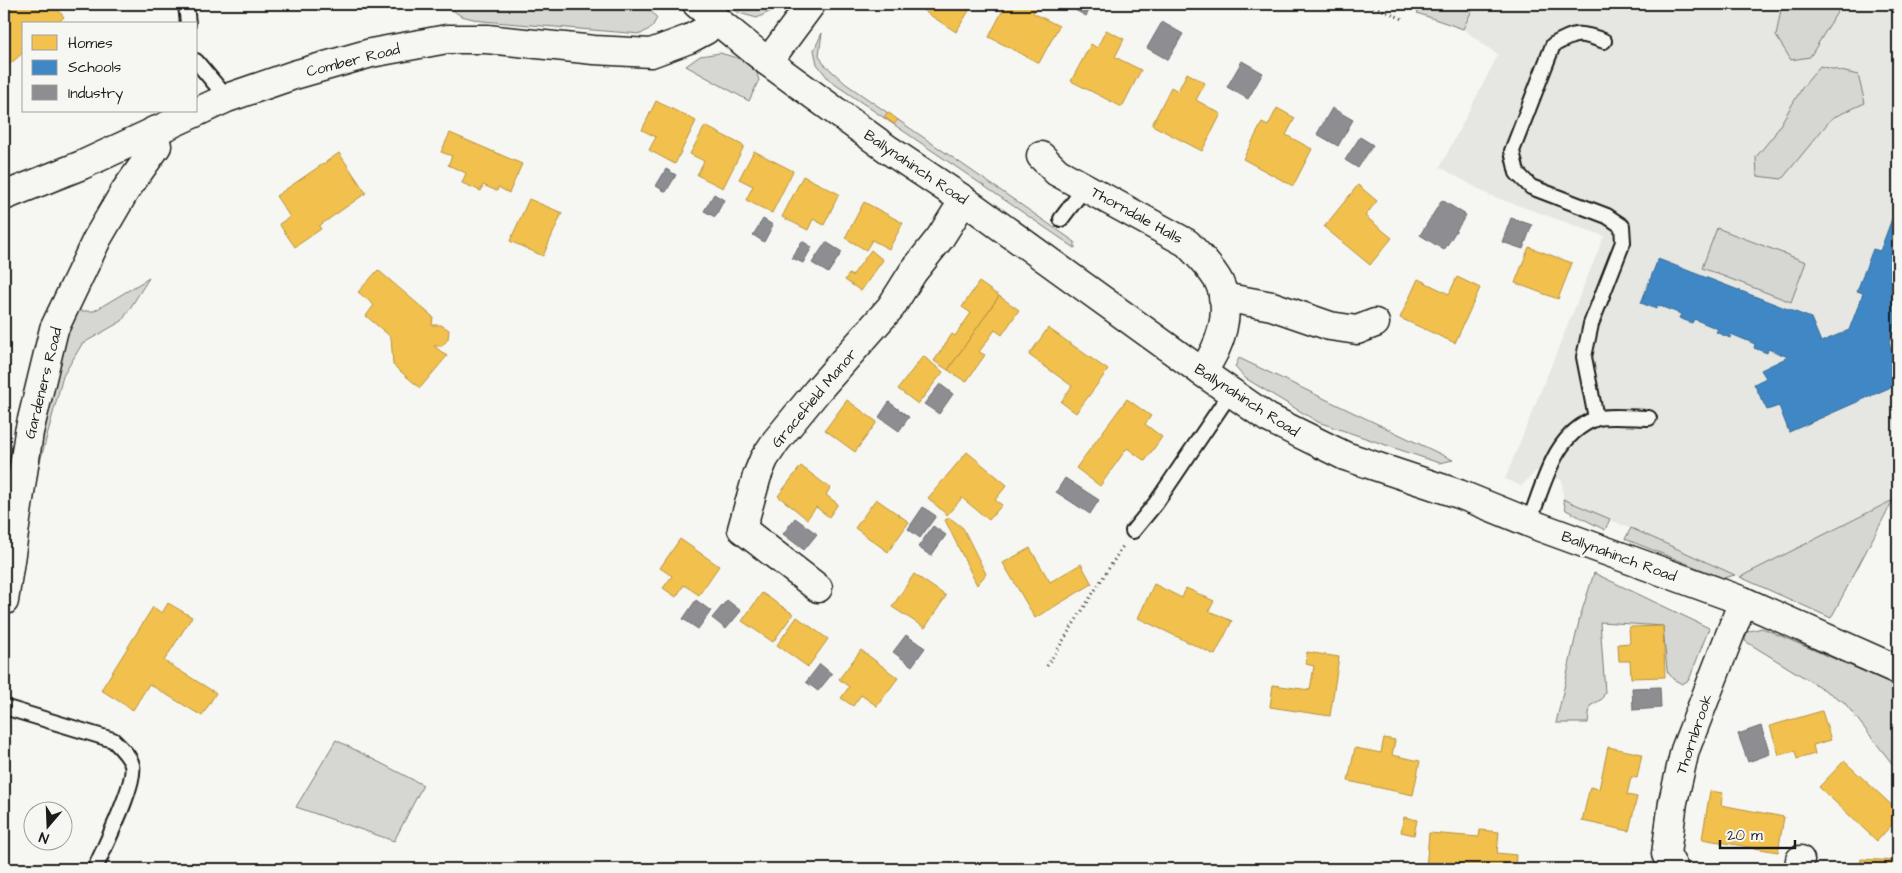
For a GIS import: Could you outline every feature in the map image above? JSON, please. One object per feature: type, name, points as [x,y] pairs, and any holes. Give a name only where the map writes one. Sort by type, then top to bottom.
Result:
[{"type":"street","points":[[768,62],[811,4]]},
{"type":"street","name":"Ballynahinch Road","points":[[706,11],[768,62],[889,150],[964,200],[1268,418],[1344,456],[1459,494],[1529,522],[1743,601],[1898,670]]},
{"type":"street","name":"Comber Road","points":[[198,111],[227,98],[294,75],[371,53],[446,39],[487,39],[594,50],[651,53],[689,39],[706,30],[706,11]]},
{"type":"street","name":"Comber Road","points":[[4,196],[82,165],[196,112]]},
{"type":"street","name":"Gardeners Road","points":[[4,601],[29,432],[54,329],[97,240],[125,191],[157,146],[154,131]]},
{"type":"street","name":"Thorndale Halls","points":[[1041,156],[1057,172],[1086,186],[1188,243],[1204,261],[1219,282],[1226,305],[1222,333],[1214,356],[1202,372]]},
{"type":"street","name":"Gracefield Manor","points":[[818,588],[742,529],[757,476],[764,459],[776,441],[891,307],[913,272],[940,238],[964,200]]},
{"type":"street","points":[[1223,297],[1272,306],[1330,326],[1357,330],[1375,323]]},
{"type":"street","name":"Thornbrook","points":[[1674,869],[1666,854],[1673,802],[1686,750],[1743,601]]},
{"type":"lane","points":[[186,4],[188,22]]},
{"type":"lane","points":[[1596,418],[1584,356],[1591,324],[1623,242],[1622,226],[1607,216],[1531,187],[1518,173],[1512,151],[1553,45],[1574,34],[1594,37],[1604,41]]},
{"type":"lane","points":[[198,63],[227,98]]},
{"type":"lane","points":[[1061,219],[1086,186]]},
{"type":"lane","points":[[1133,530],[1156,503],[1231,392]]},
{"type":"lane","points":[[1529,522],[1555,454],[1574,432],[1596,418],[1649,418]]},
{"type":"lane","points":[[4,707],[113,740],[124,751],[132,766],[128,791],[95,869]]},
{"type":"path","points":[[1369,4],[1403,18]]},
{"type":"path","points":[[1047,666],[1133,530]]},
{"type":"shaded area","points":[[444,4],[645,4],[657,18],[652,27],[641,34],[482,21],[461,16]]},
{"type":"shaded area","points":[[728,4],[781,4],[757,18],[739,13]]},
{"type":"shaded area","points":[[1425,4],[1475,4],[1463,29],[1417,13]]},
{"type":"shaded area","points":[[1475,4],[1898,4],[1898,490],[1893,500],[1740,577],[1563,499],[1562,480],[1536,471],[1521,486],[1505,479],[1604,236],[1489,195],[1440,167],[1498,55],[1463,29]]},
{"type":"shaded area","points":[[1782,4],[1842,4],[1810,57],[1791,60],[1776,36]]},
{"type":"shaded area","points":[[822,33],[819,55],[823,63],[846,84],[1075,242],[1075,248],[830,81],[817,64],[814,50]]},
{"type":"shaded area","points":[[720,53],[737,58],[755,67],[759,80],[749,101],[686,66],[700,56]]},
{"type":"shaded area","points":[[1820,66],[1858,75],[1865,103],[1832,118],[1782,179],[1757,176],[1756,157],[1774,135],[1802,88]]},
{"type":"shaded area","points":[[1717,228],[1806,262],[1791,302],[1702,268]]},
{"type":"shaded area","points":[[149,278],[122,321],[82,344],[63,376],[24,522],[33,429],[70,311],[94,311]]},
{"type":"shaded area","points":[[1239,358],[1453,460],[1439,463],[1318,422],[1245,378],[1235,367]]},
{"type":"shaded area","points":[[1563,499],[1610,519],[1605,530],[1566,510]]},
{"type":"shaded area","points":[[1893,500],[1831,618],[1740,577]]},
{"type":"shaded area","points":[[1631,528],[1735,575],[1723,578],[1625,539]]},
{"type":"shaded area","points":[[1594,573],[1709,628],[1689,680],[1682,684],[1673,679],[1667,671],[1663,626],[1600,622],[1605,692],[1602,699],[1590,706],[1588,723],[1556,723],[1580,617]]},
{"type":"shaded area","points":[[1762,628],[1898,686],[1898,775],[1894,766],[1844,702],[1745,641],[1746,632]]},
{"type":"shaded area","points":[[336,740],[423,785],[394,841],[296,807]]},
{"type":"building: Homes","points":[[14,4],[53,4],[64,17],[59,22],[22,22],[22,54],[5,68],[4,13]]},
{"type":"building: Homes","points":[[913,4],[973,4],[956,32]]},
{"type":"building: Homes","points":[[1006,4],[1038,4],[1033,13],[1059,26],[1039,63],[989,37]]},
{"type":"building: Homes","points":[[1106,30],[1124,39],[1115,57],[1141,70],[1122,107],[1071,81],[1091,44],[1097,48]]},
{"type":"building: Homes","points":[[1187,73],[1205,83],[1196,100],[1221,114],[1202,151],[1152,125],[1171,87],[1178,91]]},
{"type":"building: Homes","points":[[656,101],[696,121],[675,164],[649,150],[656,137],[642,130]]},
{"type":"building: Homes","points":[[1277,108],[1295,118],[1286,135],[1312,149],[1293,186],[1243,159],[1262,123],[1268,126]]},
{"type":"building: Homes","points":[[888,112],[898,120],[894,124],[884,117]]},
{"type":"building: Homes","points":[[705,126],[744,146],[723,188],[697,175],[704,161],[690,154]]},
{"type":"building: Homes","points":[[450,133],[522,164],[509,193],[498,187],[497,191],[483,185],[481,191],[462,183],[466,173],[448,165],[452,156],[441,152]]},
{"type":"building: Homes","points":[[754,151],[793,171],[772,213],[746,200],[753,186],[739,179]]},
{"type":"building: Homes","points":[[339,153],[366,193],[319,226],[321,229],[295,247],[279,224],[290,217],[276,196]]},
{"type":"building: Homes","points":[[803,176],[839,194],[824,225],[813,219],[808,230],[782,217]]},
{"type":"building: Homes","points":[[1358,185],[1377,201],[1365,216],[1392,238],[1370,265],[1324,227]]},
{"type":"building: Homes","points":[[529,199],[562,213],[543,256],[510,241]]},
{"type":"building: Homes","points":[[864,202],[903,223],[889,249],[872,240],[866,250],[845,238]]},
{"type":"building: Homes","points":[[1529,247],[1572,263],[1558,299],[1515,283]]},
{"type":"building: Homes","points":[[871,250],[883,260],[861,291],[845,280],[849,274],[852,276]]},
{"type":"building: Homes","points":[[378,270],[433,317],[432,325],[441,325],[449,330],[448,339],[442,346],[434,346],[447,356],[420,388],[393,365],[391,337],[366,316],[374,305],[358,292]]},
{"type":"building: Homes","points":[[1457,277],[1480,288],[1455,343],[1400,318],[1418,279],[1449,294]]},
{"type":"building: Homes","points":[[979,282],[999,296],[948,370],[934,361],[952,334],[955,336],[971,313],[962,307]]},
{"type":"building: Homes","points":[[999,296],[1019,310],[1002,335],[995,330],[979,352],[985,355],[966,382],[948,370]]},
{"type":"building: Homes","points":[[1048,328],[1108,370],[1076,413],[1061,402],[1072,386],[1029,355]]},
{"type":"building: Homes","points":[[923,356],[943,372],[918,404],[898,389]]},
{"type":"building: Homes","points":[[1127,399],[1151,416],[1145,424],[1162,437],[1145,461],[1127,448],[1100,486],[1076,468]]},
{"type":"building: Homes","points":[[847,400],[877,422],[855,452],[825,430]]},
{"type":"building: Homes","points":[[967,452],[1007,485],[995,500],[1002,505],[989,520],[962,498],[947,515],[928,498]]},
{"type":"building: Homes","points":[[801,466],[830,488],[826,495],[838,504],[829,517],[816,507],[807,519],[778,496]]},
{"type":"building: Homes","points":[[876,499],[909,522],[888,552],[855,528]]},
{"type":"building: Homes","points":[[950,518],[963,528],[986,574],[977,585],[945,520]]},
{"type":"building: Homes","points":[[680,539],[719,566],[699,595],[684,585],[676,597],[663,588],[672,576],[660,568]]},
{"type":"building: Homes","points":[[1030,548],[1050,582],[1081,564],[1092,584],[1035,618],[1003,563]]},
{"type":"building: Homes","points":[[914,574],[946,596],[925,628],[892,607]]},
{"type":"building: Homes","points":[[1154,584],[1182,598],[1186,588],[1214,601],[1209,611],[1232,621],[1215,655],[1138,618]]},
{"type":"building: Homes","points":[[762,593],[793,614],[773,642],[742,621]]},
{"type":"building: Homes","points":[[168,603],[192,617],[164,661],[216,693],[202,716],[149,684],[133,710],[101,690],[153,607],[162,613]]},
{"type":"building: Homes","points":[[797,617],[828,639],[808,667],[777,645]]},
{"type":"building: Homes","points":[[1663,626],[1665,677],[1631,678],[1630,661],[1619,661],[1618,644],[1630,643],[1629,627]]},
{"type":"building: Homes","points":[[861,650],[898,678],[877,706],[861,695],[853,706],[841,698],[849,687],[839,679]]},
{"type":"building: Homes","points":[[1307,652],[1339,657],[1330,716],[1270,707],[1273,685],[1310,690],[1314,666],[1306,664]]},
{"type":"building: Homes","points":[[1822,711],[1831,740],[1813,745],[1815,754],[1797,759],[1795,751],[1779,755],[1770,726]]},
{"type":"building: Homes","points":[[1384,738],[1395,740],[1392,755],[1420,761],[1413,795],[1348,781],[1355,748],[1381,753]]},
{"type":"building: Homes","points":[[1608,747],[1642,754],[1637,778],[1631,777],[1627,795],[1637,797],[1629,831],[1582,821],[1590,787],[1599,789]]},
{"type":"building: Homes","points":[[1844,761],[1898,811],[1898,818],[1877,841],[1819,787]]},
{"type":"building: Homes","points":[[1710,791],[1723,793],[1721,805],[1784,817],[1778,852],[1702,839]]},
{"type":"building: Homes","points":[[1404,817],[1417,820],[1414,835],[1401,832]]},
{"type":"building: Homes","points":[[1480,830],[1499,832],[1497,853],[1516,855],[1515,869],[1426,869],[1429,833],[1479,837]]},
{"type":"building: Homes","points":[[1861,859],[1898,861],[1898,869],[1860,869]]},
{"type":"building: Schools","points":[[1893,216],[1898,218],[1898,318],[1889,342],[1898,369],[1898,384],[1789,432],[1779,406],[1767,410],[1754,384],[1766,378],[1761,370],[1788,357],[1768,349],[1767,353],[1754,348],[1755,344],[1731,334],[1730,338],[1716,332],[1718,329],[1694,319],[1692,323],[1679,318],[1681,314],[1657,305],[1656,309],[1641,303],[1658,259],[1811,318],[1821,342],[1849,330],[1863,293],[1857,291],[1873,249],[1880,251]]},
{"type":"building: Industry","points":[[1064,4],[1093,4],[1086,16]]},
{"type":"building: Industry","points":[[1162,22],[1183,34],[1168,60],[1147,48]]},
{"type":"building: Industry","points":[[1242,61],[1263,73],[1248,99],[1227,87]]},
{"type":"building: Industry","points":[[1332,108],[1353,120],[1338,146],[1317,134]]},
{"type":"building: Industry","points":[[1360,137],[1373,145],[1358,168],[1345,160]]},
{"type":"building: Industry","points":[[666,169],[676,175],[666,192],[656,186]]},
{"type":"building: Industry","points":[[714,194],[724,200],[715,217],[704,211]]},
{"type":"building: Industry","points":[[1442,200],[1466,215],[1444,250],[1420,235]]},
{"type":"building: Industry","points":[[1511,218],[1532,225],[1523,249],[1502,242]]},
{"type":"building: Industry","points":[[763,219],[773,225],[764,242],[753,235]]},
{"type":"building: Industry","points":[[802,241],[812,247],[803,263],[792,258]]},
{"type":"building: Industry","points":[[826,242],[842,252],[828,273],[812,263]]},
{"type":"building: Industry","points":[[940,384],[953,394],[939,414],[924,404]]},
{"type":"building: Industry","points":[[889,402],[909,417],[899,431],[879,417]]},
{"type":"building: Industry","points":[[1065,478],[1099,500],[1090,514],[1056,492]]},
{"type":"building: Industry","points":[[923,507],[936,516],[920,538],[908,529]]},
{"type":"building: Industry","points":[[795,518],[817,534],[804,550],[783,534]]},
{"type":"building: Industry","points":[[933,526],[946,535],[931,556],[918,547]]},
{"type":"building: Industry","points":[[696,600],[711,611],[698,629],[683,619]]},
{"type":"building: Industry","points":[[727,600],[741,611],[726,629],[712,618]]},
{"type":"building: Industry","points":[[906,635],[925,648],[912,666],[893,652]]},
{"type":"building: Industry","points":[[820,664],[832,674],[818,691],[806,682]]},
{"type":"building: Industry","points":[[1660,687],[1661,708],[1633,710],[1632,688]]},
{"type":"building: Industry","points":[[1761,726],[1770,754],[1748,762],[1738,734]]}]
